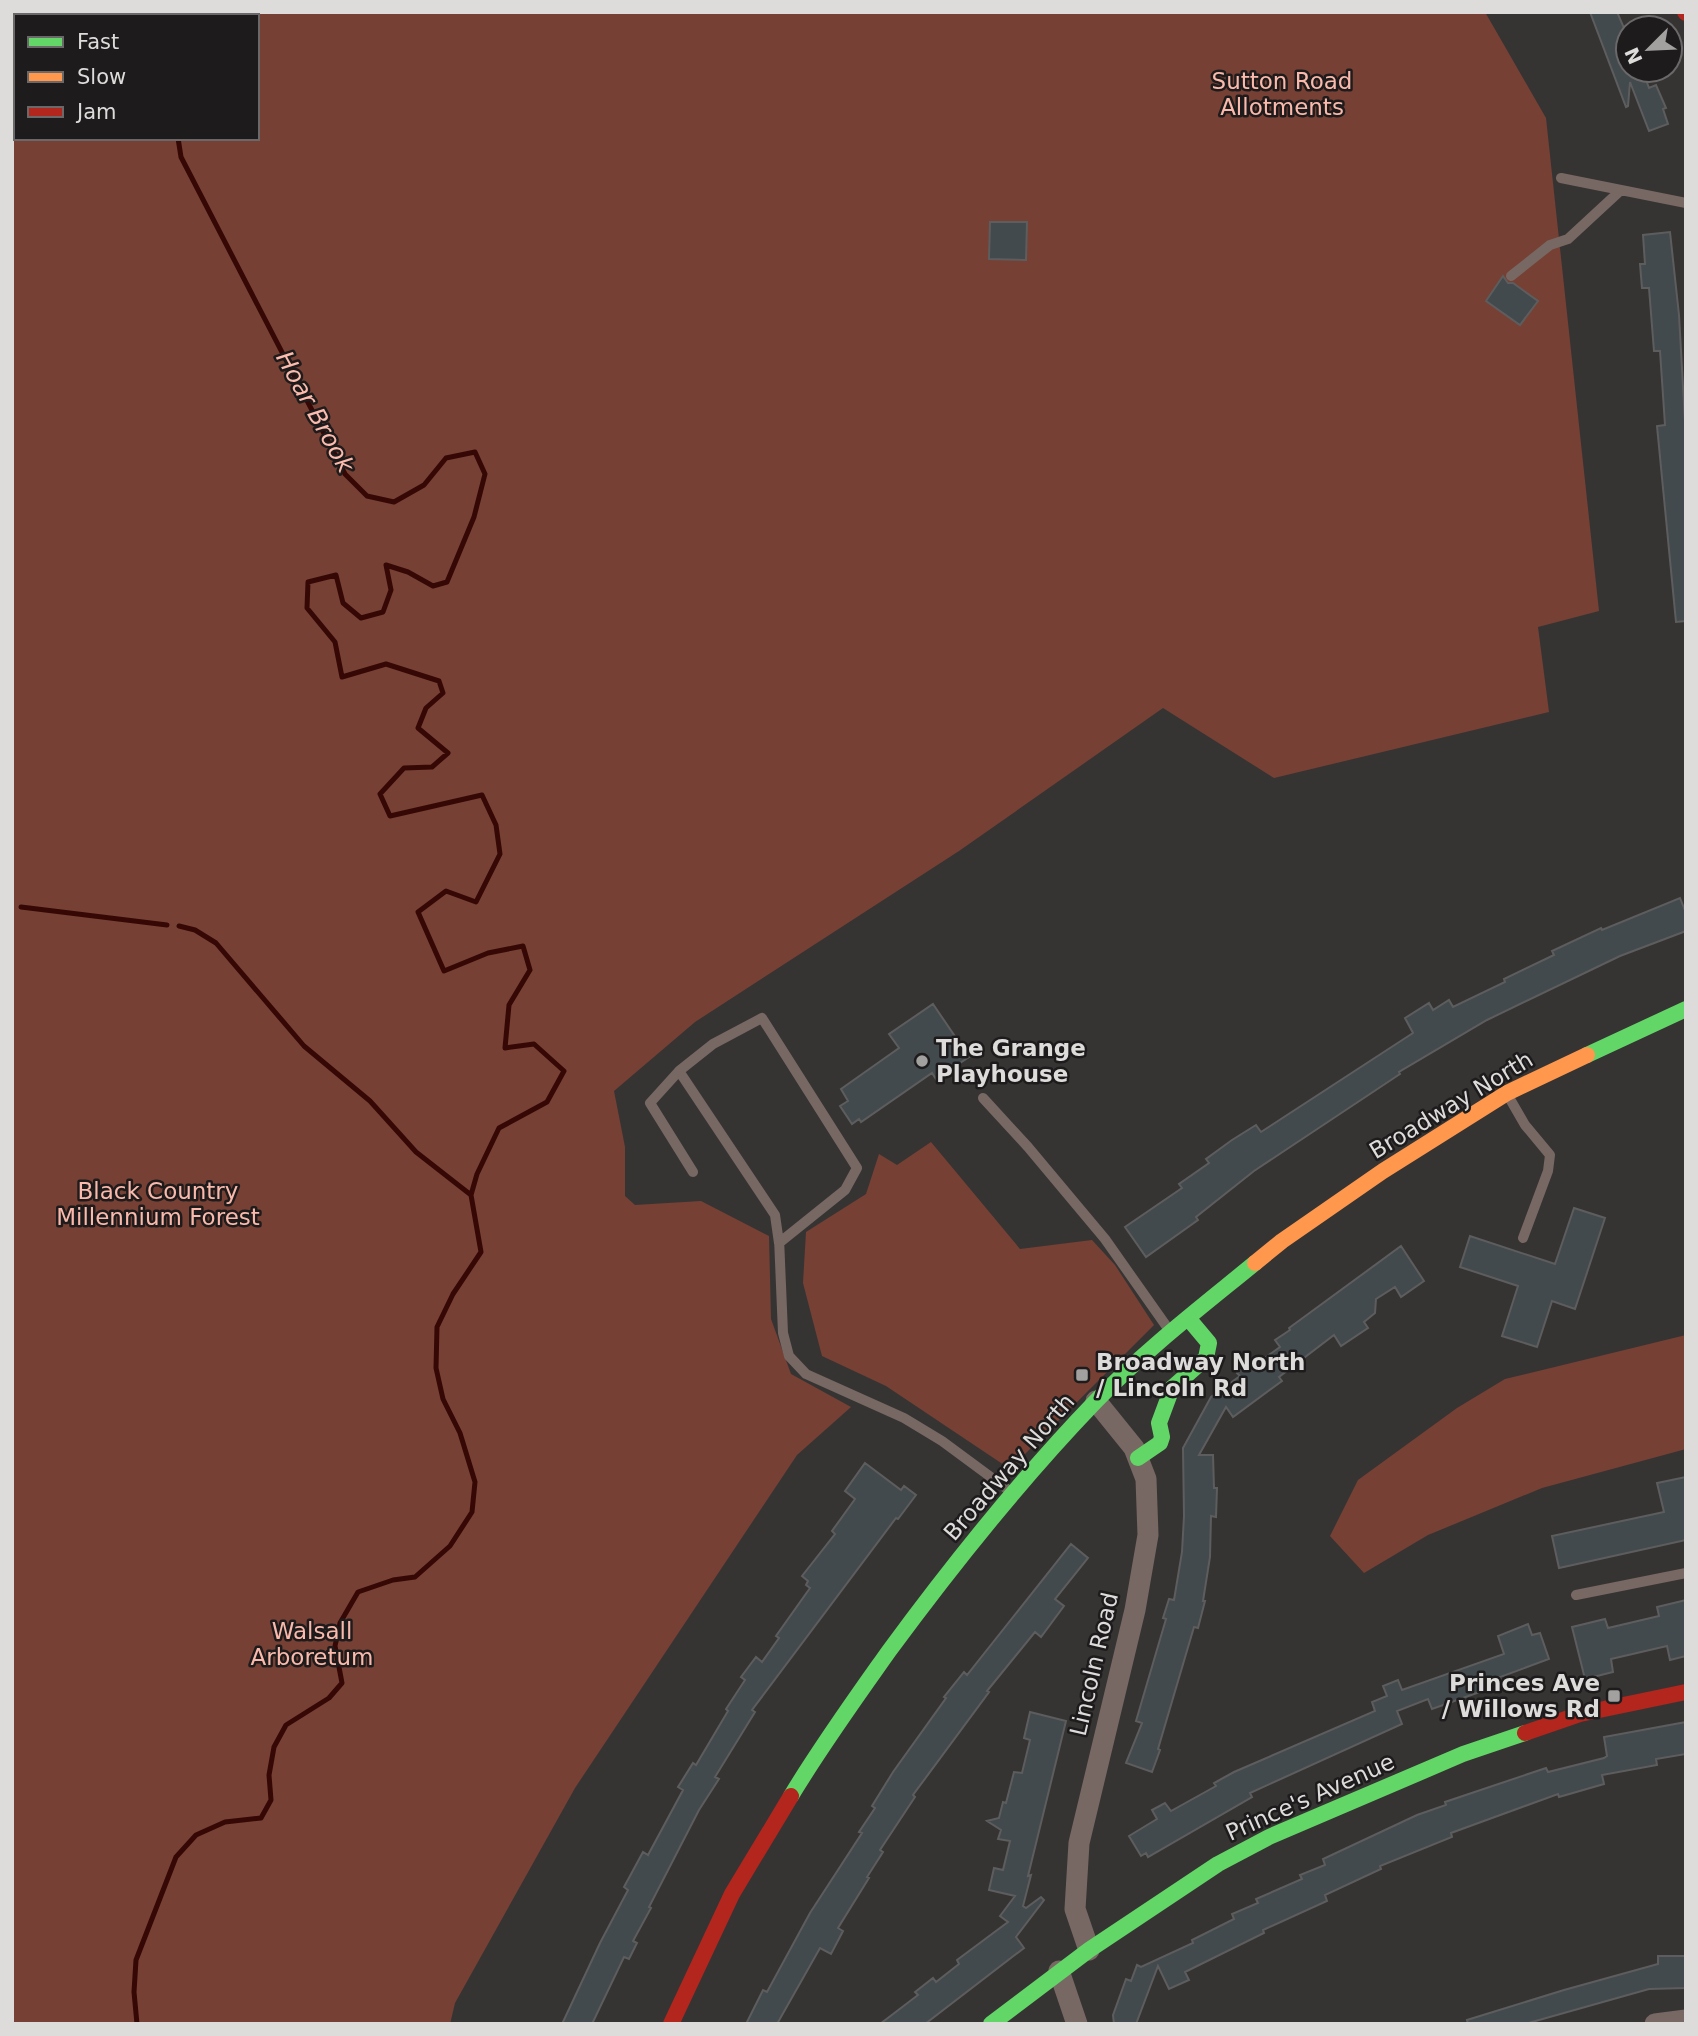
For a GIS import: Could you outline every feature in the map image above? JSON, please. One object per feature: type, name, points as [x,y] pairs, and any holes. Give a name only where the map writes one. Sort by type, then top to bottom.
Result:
[{"type":"main road","name":"Broadway North","points":[[671,2024],[732,1895],[820,1747],[931,1594],[1012,1493],[1096,1401],[1170,1332],[1282,1241],[1383,1171],[1507,1094],[1686,1009]]},
{"type":"main road","points":[[1138,1458],[1160,1443],[1162,1437],[1159,1423],[1172,1388],[1206,1357],[1209,1343],[1188,1318]]},
{"type":"main road","name":"Prince's Avenue","points":[[991,2024],[1059,1971],[1218,1864],[1304,1822],[1463,1754],[1580,1714],[1686,1692]]},
{"type":"street","name":"Lincoln Road","points":[[1089,1950],[1074,1909],[1079,1843],[1135,1610],[1148,1535],[1146,1479],[1138,1458],[1134,1448],[1096,1401]]},
{"type":"street","points":[[1059,1971],[1077,2024]]},
{"type":"street","points":[[1655,2024],[1686,2020]]},
{"type":"lane","points":[[1562,178],[1686,203]]},
{"type":"lane","points":[[1511,276],[1550,246],[1568,239],[1621,190]]},
{"type":"lane","points":[[694,1172],[650,1103],[679,1070],[713,1044],[762,1018],[857,1168],[845,1190],[779,1239]]},
{"type":"lane","points":[[679,1070],[775,1215],[782,1268],[783,1333],[789,1356],[806,1374],[904,1418],[942,1441],[1012,1493]]},
{"type":"lane","points":[[1507,1094],[1525,1125],[1550,1155],[1548,1171],[1523,1238]]},
{"type":"lane","points":[[983,1098],[1105,1239],[1170,1332]]},
{"type":"lane","points":[[1576,1595],[1686,1573]]},
{"type":"green space","points":[[12,12],[1485,12],[1546,118],[1599,611],[1538,627],[1549,712],[1274,778],[1163,708],[959,851],[695,1022],[614,1091],[625,1147],[625,1196],[635,1205],[701,1201],[769,1236],[771,1319],[791,1374],[851,1407],[797,1455],[575,1788],[455,2003],[450,2024],[12,2024]]},
{"type":"green space","points":[[931,1142],[1020,1249],[1092,1240],[1115,1265],[1154,1325],[1010,1469],[886,1386],[822,1356],[803,1283],[806,1232],[866,1194],[879,1154],[897,1165]]},
{"type":"green space","points":[[1686,1335],[1686,1449],[1542,1488],[1428,1535],[1364,1573],[1330,1536],[1358,1480],[1457,1408],[1505,1379]]},
{"type":"building","points":[[1590,12],[1618,14],[1614,14],[1614,75]]},
{"type":"building","points":[[1617,84],[1630,84],[1626,107]]},
{"type":"building","points":[[1631,84],[1648,84],[1649,88],[1656,85],[1666,108],[1663,109],[1668,124],[1649,131]]},
{"type":"building","points":[[990,222],[1027,222],[1026,260],[989,259]]},
{"type":"building","points":[[1670,232],[1679,315],[1686,440],[1686,621],[1676,622],[1657,426],[1665,425],[1660,351],[1654,351],[1649,288],[1642,288],[1640,264],[1645,264],[1643,235]]},
{"type":"building","points":[[1503,276],[1508,283],[1513,283],[1538,301],[1520,325],[1486,301]]},
{"type":"building","points":[[1680,898],[1686,913],[1686,931],[1620,956],[1487,1020],[1399,1072],[1400,1074],[1254,1171],[1196,1217],[1198,1220],[1146,1257],[1125,1227],[1182,1188],[1179,1184],[1209,1163],[1206,1159],[1232,1140],[1256,1125],[1261,1132],[1413,1033],[1405,1018],[1429,1003],[1433,1010],[1449,1000],[1453,1007],[1554,955],[1552,951],[1601,928],[1602,930]]},
{"type":"building","name":"The Grange Playhouse","points":[[933,1004],[969,1057],[936,1079],[932,1073],[861,1122],[859,1119],[852,1124],[840,1106],[848,1101],[841,1089],[899,1048],[889,1034]]},
{"type":"building","points":[[1574,1208],[1605,1218],[1575,1309],[1552,1301],[1537,1347],[1502,1336],[1518,1286],[1460,1267],[1470,1236],[1555,1264]]},
{"type":"building","points":[[1401,1246],[1424,1281],[1401,1297],[1395,1287],[1376,1299],[1375,1313],[1364,1322],[1368,1328],[1341,1346],[1334,1335],[1279,1377],[1282,1381],[1233,1417],[1226,1407],[1199,1455],[1213,1455],[1214,1488],[1217,1488],[1216,1517],[1211,1516],[1205,1601],[1198,1628],[1194,1627],[1152,1772],[1126,1763],[1142,1723],[1136,1721],[1166,1619],[1163,1618],[1169,1599],[1174,1600],[1182,1552],[1183,1448],[1211,1397],[1240,1376],[1237,1373],[1249,1363],[1252,1367],[1280,1347],[1275,1340],[1290,1330],[1289,1328]]},
{"type":"building","points":[[865,1463],[901,1490],[904,1486],[916,1495],[752,1710],[755,1712],[715,1777],[719,1779],[699,1810],[633,1941],[637,1943],[629,1959],[624,1957],[592,2024],[562,2024],[628,1890],[624,1887],[643,1852],[648,1855],[683,1790],[678,1787],[693,1763],[696,1765],[728,1711],[726,1709],[745,1680],[741,1677],[756,1657],[762,1662],[779,1638],[776,1636],[810,1588],[806,1585],[808,1581],[802,1576],[835,1534],[832,1531],[855,1499],[845,1491]]},
{"type":"building","points":[[1686,1477],[1686,1540],[1559,1568],[1552,1536],[1664,1512],[1657,1483]]},
{"type":"building","points":[[1071,1544],[1088,1558],[1055,1599],[1064,1606],[1041,1637],[1035,1632],[987,1691],[989,1692],[913,1795],[915,1797],[880,1850],[883,1852],[867,1877],[869,1878],[838,1928],[843,1931],[831,1954],[820,1948],[777,2024],[746,2024],[763,1990],[767,1992],[810,1913],[862,1833],[859,1832],[875,1808],[872,1806],[893,1772],[946,1698],[944,1697],[964,1672],[967,1675]]},
{"type":"building","points":[[1686,1600],[1686,1656],[1670,1660],[1667,1646],[1611,1659],[1613,1672],[1585,1679],[1572,1627],[1605,1619],[1608,1628],[1659,1616],[1657,1607]]},
{"type":"building","points":[[1528,1624],[1532,1635],[1540,1633],[1549,1659],[1500,1677],[1502,1684],[1432,1709],[1428,1699],[1397,1711],[1402,1724],[1250,1793],[1252,1797],[1148,1857],[1146,1853],[1141,1856],[1129,1836],[1157,1819],[1152,1810],[1165,1803],[1171,1811],[1216,1786],[1214,1783],[1234,1772],[1375,1711],[1372,1702],[1387,1696],[1383,1686],[1398,1680],[1402,1690],[1504,1654],[1498,1636]]},
{"type":"building","points":[[1030,1712],[1066,1721],[1023,1906],[1026,1908],[1041,1897],[1044,1900],[1016,1937],[1024,1948],[925,2024],[880,2024],[918,1995],[915,1992],[933,1978],[936,1982],[959,1964],[957,1960],[1008,1922],[1000,1916],[1015,1896],[989,1890],[994,1868],[1003,1870],[1010,1841],[998,1839],[1001,1830],[987,1821],[999,1818],[1014,1772],[1022,1773],[1030,1740],[1024,1738]]},
{"type":"building","points":[[1686,1722],[1686,1754],[1656,1759],[1657,1765],[1602,1775],[1604,1784],[1559,1797],[1558,1794],[1451,1833],[1452,1837],[1380,1866],[1381,1869],[1325,1895],[1327,1901],[1263,1930],[1264,1933],[1185,1972],[1189,1980],[1169,1989],[1158,1966],[1136,2024],[1114,2024],[1113,2015],[1126,1979],[1131,1981],[1137,1965],[1141,1967],[1193,1943],[1192,1940],[1234,1919],[1232,1914],[1258,1903],[1256,1899],[1302,1879],[1300,1875],[1325,1865],[1323,1859],[1417,1815],[1446,1805],[1445,1802],[1546,1768],[1548,1772],[1604,1758],[1607,1756],[1604,1737]]},
{"type":"building","points":[[1658,1956],[1686,1956],[1686,1988],[1649,1989],[1525,2024],[1468,2024],[1467,2020],[1658,1964]]},
{"type":"waterway","name":"Hoar Brook","points":[[137,2024],[134,1992],[136,1960],[176,1857],[196,1835],[225,1822],[261,1818],[271,1800],[269,1775],[274,1747],[286,1725],[329,1698],[342,1683],[335,1646],[340,1623],[358,1592],[393,1580],[415,1577],[450,1546],[472,1512],[475,1482],[460,1433],[443,1399],[436,1368],[437,1327],[453,1294],[481,1252],[471,1195],[477,1174],[499,1128],[547,1102],[564,1071],[534,1044],[505,1048],[509,1005],[530,970],[523,946],[488,953],[444,971],[418,912],[446,891],[476,902],[500,854],[496,825],[482,795],[390,816],[380,794],[404,768],[432,767],[448,753],[418,728],[426,708],[443,693],[439,681],[386,664],[342,677],[335,642],[307,608],[308,582],[336,575],[343,603],[361,618],[383,612],[391,590],[386,565],[408,572],[433,586],[447,582],[474,517],[485,474],[475,452],[446,458],[424,485],[394,502],[367,496],[345,474],[181,157],[178,140]]},
{"type":"waterway","points":[[21,907],[167,925]]},
{"type":"waterway","points":[[179,926],[195,930],[216,943],[304,1046],[370,1101],[416,1152],[471,1195]]},
{"type":"traffic: fast","points":[[1587,1055],[1686,1009]]},
{"type":"traffic: fast","points":[[791,1796],[889,1651],[988,1523],[1040,1462],[1133,1365],[1255,1263]]},
{"type":"traffic: fast","points":[[1138,1458],[1160,1443],[1162,1437],[1159,1423],[1172,1388],[1206,1358],[1209,1343],[1188,1318]]},
{"type":"traffic: fast","points":[[991,2024],[1089,1950],[1218,1864],[1269,1837],[1463,1754],[1525,1733]]},
{"type":"traffic: slow","points":[[1255,1263],[1282,1241],[1383,1171],[1507,1093],[1587,1055]]},
{"type":"traffic: jam","points":[[1525,1733],[1580,1714],[1686,1692]]},
{"type":"traffic: jam","points":[[671,2024],[732,1894],[791,1796]]},
{"type":"place","name":"The Grange Playhouse","points":[[922,1061]]},
{"type":"place","name":"Broadway North / Lincoln Rd","points":[[1082,1375]]},
{"type":"place","name":"Princes Ave / Willows Rd","points":[[1614,1696]]},
{"type":"park label","name":"Sutton Road Allotments","points":[[1282,94]]},
{"type":"park label","name":"Black Country Millennium Forest","points":[[158,1204]]},
{"type":"park label","name":"Walsall Arboretum","points":[[312,1644]]}]
